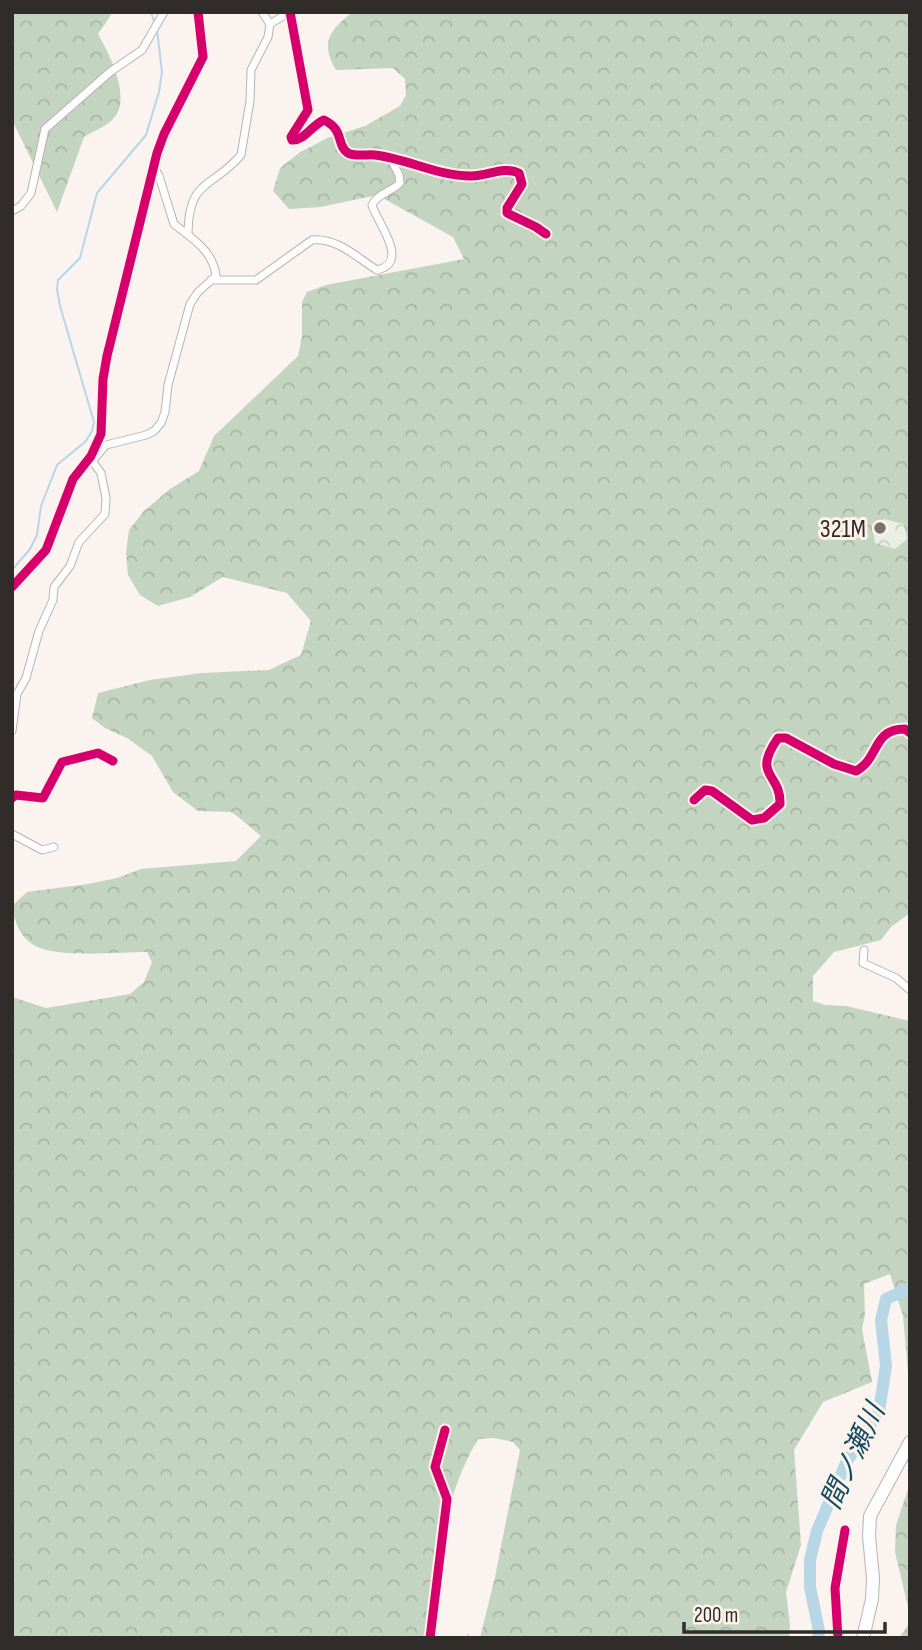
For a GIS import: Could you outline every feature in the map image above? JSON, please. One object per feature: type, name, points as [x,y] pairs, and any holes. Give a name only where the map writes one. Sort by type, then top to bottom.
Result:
[{"type":"main road","points":[[863,1638],[872,1599],[870,1516],[910,1442]]},
{"type":"street","points":[[12,211],[21,206],[31,193],[46,129],[110,72],[142,50],[164,12]]},
{"type":"street","points":[[12,587],[46,551],[73,479],[89,458],[101,434],[103,379],[107,356],[154,167],[164,134],[203,57],[198,12]]},
{"type":"street","points":[[188,233],[192,201],[201,188],[241,155],[250,101],[251,70],[268,37],[270,24],[262,12]]},
{"type":"street","points":[[270,24],[290,12],[308,110],[291,137],[292,140],[300,139],[324,120],[339,132],[344,149],[350,154],[379,156],[425,169],[471,176],[511,169],[519,173],[522,184],[507,208],[507,214],[546,234]]},
{"type":"street","points":[[211,280],[257,280],[312,240],[322,239],[355,254],[377,271],[382,270],[392,255],[392,245],[372,205],[374,199],[400,183],[391,159]]},
{"type":"street","points":[[89,458],[94,459],[106,445],[146,435],[161,423],[168,385],[190,304],[198,292],[216,276],[215,266],[204,248],[174,224],[154,167]]},
{"type":"street","points":[[12,731],[17,694],[26,678],[39,631],[53,600],[54,587],[70,566],[79,542],[105,514],[106,498],[102,473],[89,458]]},
{"type":"street","points":[[694,800],[705,790],[712,791],[752,820],[764,818],[780,804],[766,766],[767,754],[778,738],[786,738],[834,764],[856,771],[866,766],[884,735],[891,729],[905,729],[910,733]]},
{"type":"street","points":[[12,798],[16,795],[43,798],[62,762],[98,753],[113,761]]},
{"type":"street","points":[[12,834],[42,850],[54,847]]},
{"type":"street","points":[[864,950],[863,962],[896,978],[910,990]]},
{"type":"street","points":[[430,1638],[447,1499],[435,1467],[445,1430]]},
{"type":"street","points":[[838,1638],[835,1588],[845,1530]]},
{"type":"green space","points":[[12,12],[113,12],[98,34],[117,76],[121,100],[119,111],[110,122],[84,137],[57,212],[12,120]]},
{"type":"green space","points":[[353,12],[910,12],[910,913],[891,927],[881,940],[834,952],[813,976],[813,1001],[910,1021],[910,1374],[903,1316],[890,1274],[864,1284],[865,1315],[862,1329],[872,1382],[823,1402],[794,1450],[801,1545],[786,1592],[789,1638],[480,1638],[520,1450],[513,1442],[494,1438],[478,1439],[456,1485],[442,1536],[425,1638],[12,1638],[12,997],[46,1008],[130,994],[144,982],[152,962],[147,952],[71,953],[42,949],[32,944],[20,932],[12,906],[27,892],[88,884],[117,878],[141,869],[236,861],[261,836],[232,812],[198,811],[173,792],[152,756],[92,718],[98,693],[150,680],[202,673],[269,670],[301,655],[311,621],[287,593],[223,577],[190,597],[158,606],[140,595],[128,575],[126,552],[129,530],[143,512],[170,489],[199,471],[214,436],[298,356],[302,337],[302,302],[307,292],[326,285],[464,259],[453,237],[377,195],[321,207],[289,209],[273,191],[280,168],[299,153],[327,138],[365,126],[400,106],[406,95],[405,79],[393,68],[336,70],[329,52],[330,38],[338,25]]},
{"type":"green space","points":[[884,519],[904,524],[907,539],[895,549],[875,543],[873,529]]},
{"type":"green space","points":[[910,1483],[910,1638],[899,1638],[909,1624],[909,1611],[895,1552],[896,1525]]},
{"type":"waterway","points":[[151,12],[154,21]]},
{"type":"waterway","points":[[12,570],[30,549],[37,535],[41,506],[57,465],[86,441],[92,431],[94,422],[60,306],[58,280],[80,258],[97,193],[146,135],[162,72],[157,30]]},
{"type":"waterway","name":"間ノ瀬川","points":[[818,1638],[810,1587],[810,1560],[817,1531],[846,1463],[879,1411],[886,1366],[881,1320],[886,1299],[910,1288]]},
{"type":"cycle path","points":[[12,587],[46,550],[73,479],[91,456],[101,434],[103,379],[107,356],[157,153],[203,57],[198,12]]},
{"type":"cycle path","points":[[290,12],[308,110],[291,137],[292,140],[300,138],[324,120],[335,128],[344,150],[351,154],[387,157],[459,175],[477,176],[501,171],[519,173],[522,184],[507,208],[507,213],[546,234]]},
{"type":"cycle path","points":[[694,800],[705,790],[712,791],[752,820],[764,818],[780,804],[779,794],[767,768],[770,751],[778,738],[786,738],[834,764],[856,771],[864,765],[887,734],[905,729],[910,733]]},
{"type":"cycle path","points":[[12,798],[16,795],[43,798],[62,762],[98,753],[113,761]]},
{"type":"cycle path","points":[[430,1638],[447,1499],[435,1467],[445,1430]]},
{"type":"cycle path","points":[[838,1638],[835,1588],[845,1530]]},
{"type":"place","name":"321M","points":[[880,528]]}]
